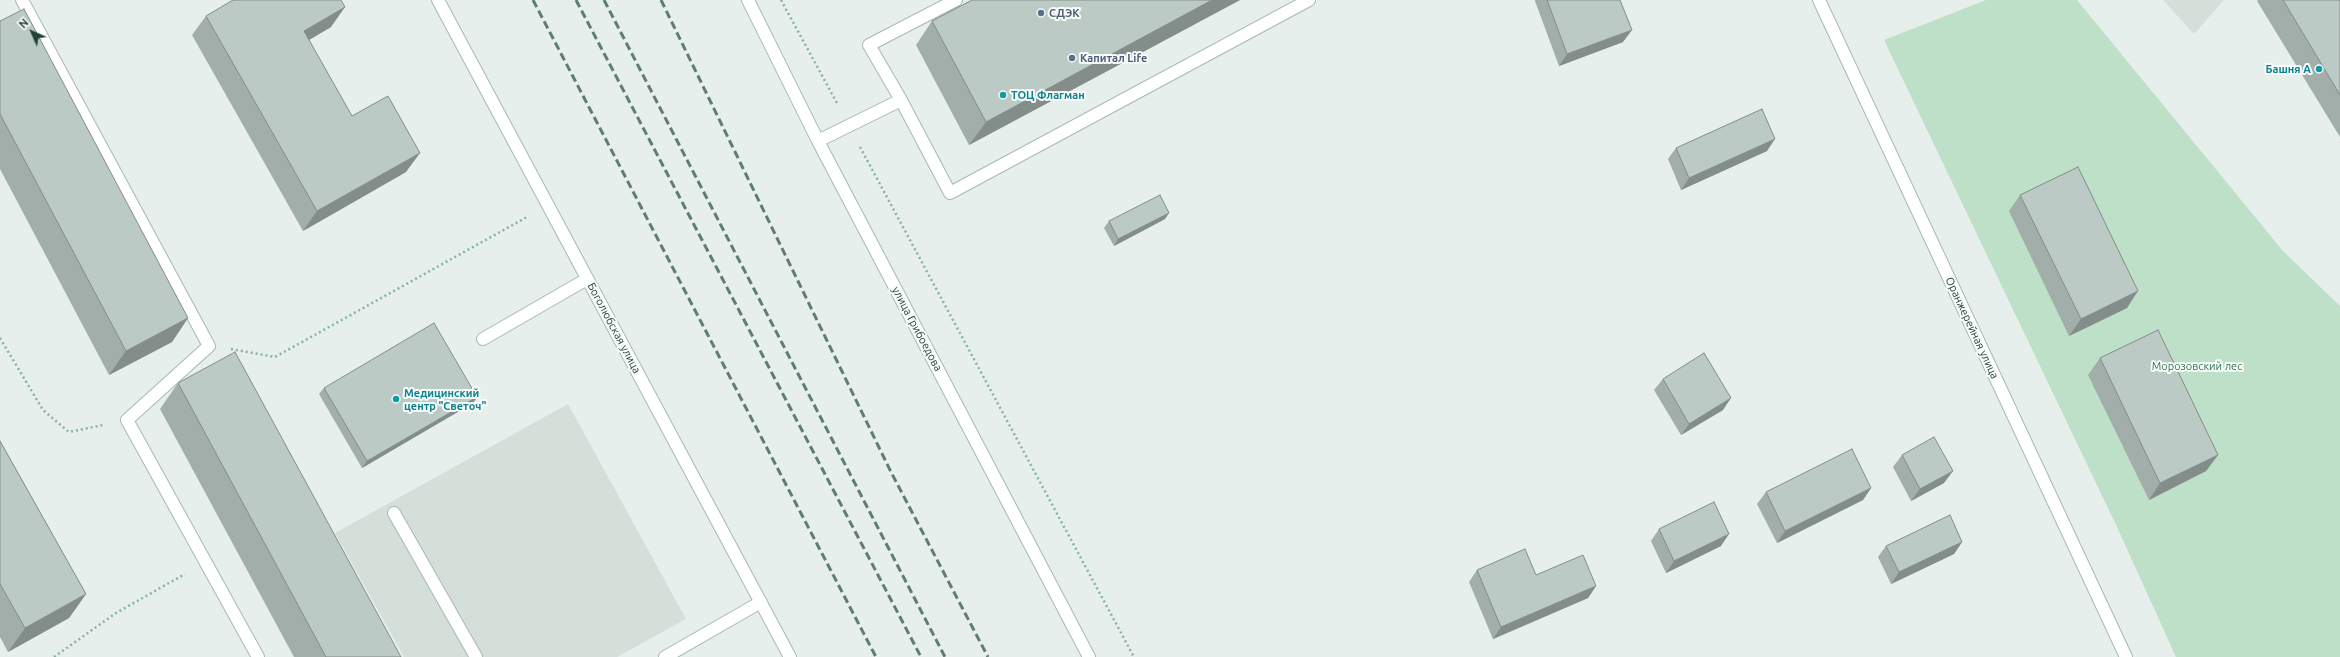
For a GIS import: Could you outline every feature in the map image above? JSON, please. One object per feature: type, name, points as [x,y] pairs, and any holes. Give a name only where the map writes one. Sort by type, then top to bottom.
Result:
[{"type":"street","points":[[22,0],[209,346],[127,420],[258,657]]},
{"type":"street","name":"Боголюбская улица","points":[[438,0],[790,657]]},
{"type":"street","name":"улица Грибоедова","points":[[748,0],[818,141],[1089,657]]},
{"type":"street","points":[[956,0],[869,45],[901,100],[950,193],[1309,0]]},
{"type":"street","name":"Оранжерейная улица","points":[[1819,0],[2126,657]]},
{"type":"street","points":[[818,141],[901,100]]},
{"type":"street","points":[[483,339],[588,279]]},
{"type":"street","points":[[394,513],[476,657]]},
{"type":"street","points":[[665,657],[761,602]]},
{"type":"path","points":[[781,0],[1134,657]]},
{"type":"path","points":[[209,346],[275,357],[548,206]]},
{"type":"path","points":[[0,338],[43,410],[69,432],[127,420]]},
{"type":"path","points":[[54,657],[116,613],[206,562]]},
{"type":"shaded area","points":[[2163,0],[2224,0],[2194,34]]},
{"type":"shaded area","points":[[568,404],[686,619],[617,657],[404,657],[335,533]]},
{"type":"green space","name":"Морозовский лес","points":[[1986,0],[2077,0],[2283,251],[2340,306],[2340,657],[2176,657],[2117,527],[1884,40]]},
{"type":"building","points":[[233,0],[341,0],[345,7],[304,31],[352,116],[388,96],[420,153],[317,211],[206,16]]},
{"type":"building","name":"ТОЦ Флагман","points":[[972,0],[1212,0],[986,122],[932,21]]},
{"type":"building","points":[[1547,0],[1620,0],[1632,30],[1567,54]]},
{"type":"building","points":[[2283,0],[2340,0],[2340,95]]},
{"type":"building","points":[[24,9],[188,318],[126,351],[0,114],[0,21]]},
{"type":"building","points":[[1762,109],[1775,139],[1689,178],[1676,148]]},
{"type":"building","points":[[2078,167],[2138,291],[2081,319],[2020,195]]},
{"type":"building","points":[[1160,195],[1169,213],[1118,239],[1109,221]]},
{"type":"building","name":"Медицинский центр \"Светоч\"","points":[[434,323],[477,397],[367,461],[324,388]]},
{"type":"building","points":[[2158,330],[2218,455],[2160,483],[2100,358]]},
{"type":"building","points":[[235,352],[401,657],[326,657],[178,383]]},
{"type":"building","points":[[1704,353],[1731,398],[1689,424],[1663,379]]},
{"type":"building","points":[[1934,437],[1953,471],[1920,489],[1902,455]]},
{"type":"building","points":[[0,441],[86,594],[25,628],[0,584]]},
{"type":"building","points":[[1852,449],[1871,488],[1785,531],[1766,492]]},
{"type":"building","points":[[1714,502],[1729,534],[1674,561],[1659,529]]},
{"type":"building","points":[[1950,515],[1962,542],[1899,572],[1886,546]]},
{"type":"building","points":[[1525,549],[1536,575],[1583,555],[1596,586],[1501,627],[1477,570]]},
{"type":"railway","points":[[533,0],[876,657]]},
{"type":"railway","points":[[576,0],[921,657]]},
{"type":"railway","points":[[604,0],[945,657]]},
{"type":"railway","points":[[661,0],[891,472],[988,657]]},
{"type":"place","name":"СДЭК","points":[[1041,13]]},
{"type":"place","name":"Капитал Life","points":[[1072,58]]},
{"type":"place","name":"Башня А","points":[[2319,69]]},
{"type":"place","name":"ТОЦ Флагман","points":[[1003,95]]},
{"type":"place","name":"Медицинский центр \"Светоч\"","points":[[396,399]]}]
